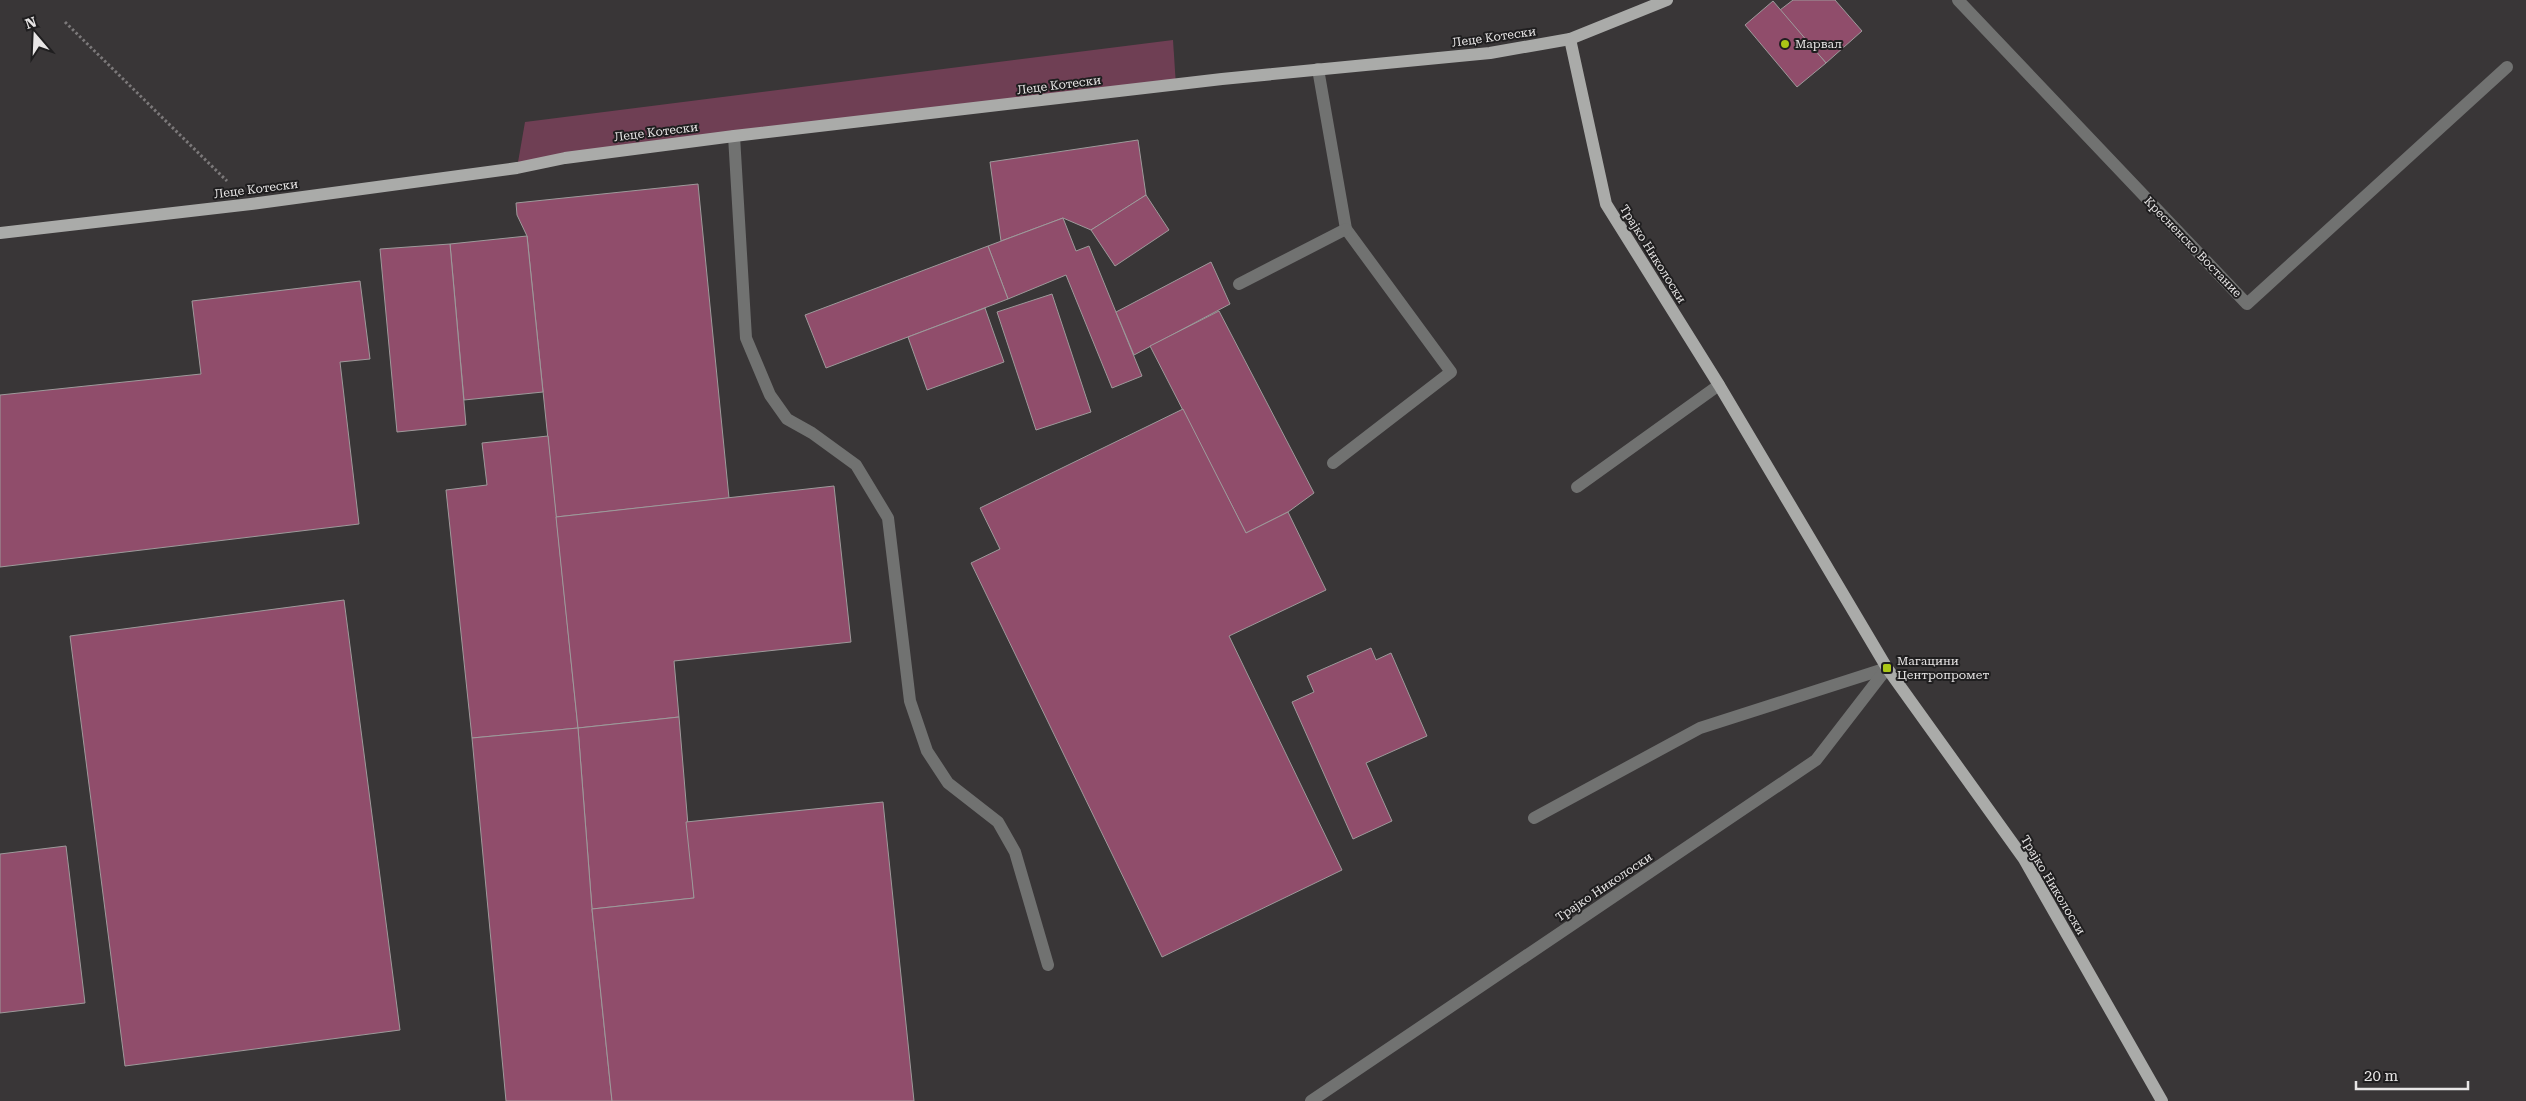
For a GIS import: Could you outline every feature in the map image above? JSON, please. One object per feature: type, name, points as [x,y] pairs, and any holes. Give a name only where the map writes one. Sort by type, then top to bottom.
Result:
[{"type":"main road","name":"Леце Котески","points":[[0,233],[251,204],[517,168],[564,158],[734,136],[1318,69],[1490,53],[1570,39],[1667,0]]},
{"type":"main road","name":"Трајко Николоски","points":[[1570,39],[1606,204],[1719,385],[1887,668],[2024,859],[2162,1101]]},
{"type":"street","name":"Кресненско Востание","points":[[1958,0],[2247,304],[2508,66]]},
{"type":"street","points":[[1318,69],[1346,229],[1451,372],[1333,463]]},
{"type":"street","points":[[734,136],[746,338],[752,354],[770,395],[788,419],[812,432],[856,465],[888,518],[910,700],[927,751],[948,783],[998,822],[1015,852],[1048,965]]},
{"type":"street","points":[[1239,284],[1346,229]]},
{"type":"street","points":[[1577,487],[1719,385]]},
{"type":"street","points":[[1534,818],[1700,728],[1887,668]]},
{"type":"street","name":"Трајко Николоски","points":[[1311,1101],[1816,760],[1887,668]]},
{"type":"path","points":[[65,22],[251,204]]},
{"type":"shaded area","points":[[1173,40],[1176,86],[517,168],[525,122]]},
{"type":"building","points":[[1793,0],[1835,0],[1862,31],[1826,63],[1780,10]]},
{"type":"building","name":"Марвал","points":[[1773,1],[1826,63],[1797,87],[1745,25]]},
{"type":"building","points":[[1138,140],[1146,195],[1091,230],[1063,218],[1001,241],[990,162]]},
{"type":"building","points":[[698,184],[729,498],[556,517],[527,236],[517,215],[516,203]]},
{"type":"building","points":[[1146,195],[1169,230],[1115,266],[1091,230]]},
{"type":"building","points":[[1063,218],[1076,251],[1089,246],[1142,376],[1112,388],[1066,275],[1008,299],[988,246]]},
{"type":"building","points":[[527,236],[543,392],[464,400],[450,244]]},
{"type":"building","points":[[450,244],[466,425],[397,432],[380,249]]},
{"type":"building","points":[[988,246],[1008,299],[826,368],[805,315]]},
{"type":"building","points":[[1211,262],[1230,304],[1134,355],[1116,312]]},
{"type":"building","points":[[360,281],[370,359],[340,362],[359,524],[0,567],[0,395],[201,374],[192,301]]},
{"type":"building","points":[[1052,294],[1091,412],[1036,430],[997,312]]},
{"type":"building","points":[[985,308],[1004,362],[927,390],[908,337]]},
{"type":"building","points":[[1219,311],[1314,493],[1288,512],[1246,533],[1150,346]]},
{"type":"building","points":[[1183,409],[1246,533],[1288,512],[1326,590],[1229,636],[1342,870],[1162,957],[971,563],[1000,549],[980,508]]},
{"type":"building","points":[[548,436],[578,728],[472,738],[446,490],[487,485],[482,443]]},
{"type":"building","points":[[834,486],[851,642],[674,661],[679,717],[578,728],[556,517]]},
{"type":"building","points":[[344,600],[400,1030],[125,1066],[70,636]]},
{"type":"building","points":[[1371,648],[1376,660],[1391,653],[1427,736],[1366,763],[1392,821],[1353,839],[1292,702],[1314,692],[1307,676]]},
{"type":"building","points":[[679,717],[694,898],[592,909],[578,728]]},
{"type":"building","points":[[578,728],[592,909],[612,1101],[506,1101],[472,738]]},
{"type":"building","points":[[883,802],[914,1101],[612,1101],[592,909],[694,898],[686,822]]},
{"type":"building","points":[[66,846],[85,1003],[0,1013],[0,854]]},
{"type":"place","name":"Марвал","points":[[1785,44]]},
{"type":"place","name":"Магацини Центропромет","points":[[1887,668]]}]
